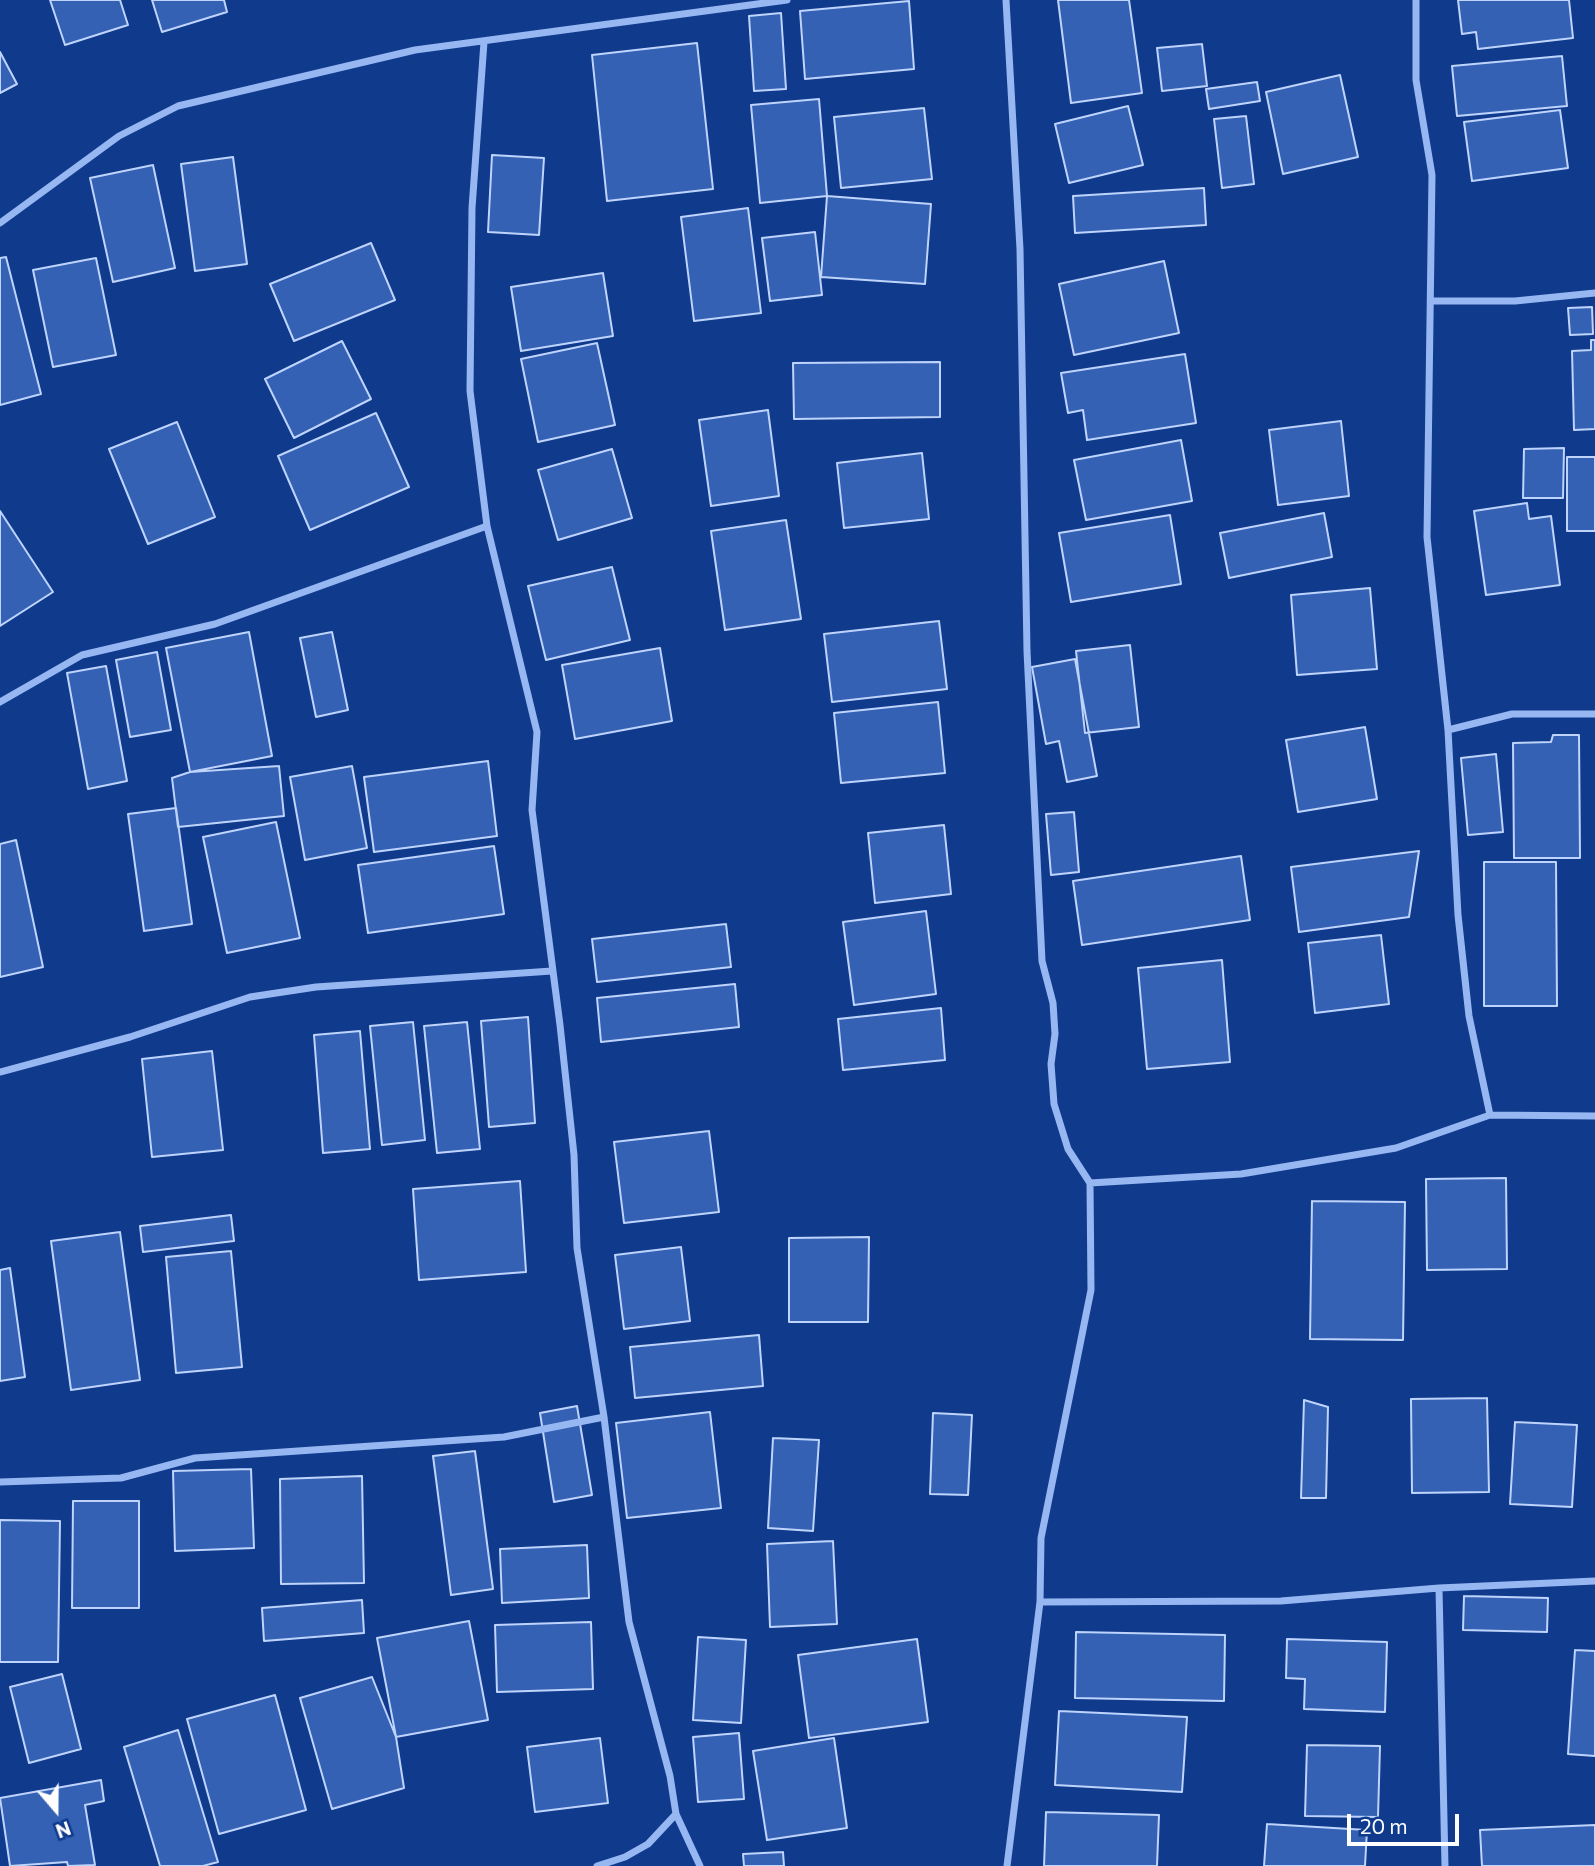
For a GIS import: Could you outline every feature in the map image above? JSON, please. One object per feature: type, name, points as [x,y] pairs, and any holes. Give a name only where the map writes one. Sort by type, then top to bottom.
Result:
[{"type":"street","points":[[0,223],[119,135],[178,106],[415,50],[787,0]]},
{"type":"street","points":[[1006,0],[1020,249],[1027,651],[1042,961],[1053,1003],[1055,1034],[1051,1064],[1054,1104],[1068,1149],[1090,1183],[1091,1290],[1041,1538],[1040,1602],[1007,1866]]},
{"type":"street","points":[[1416,0],[1416,80],[1432,175],[1427,537],[1447,730],[1458,915],[1469,1016],[1490,1115]]},
{"type":"street","points":[[484,42],[472,208],[470,391],[487,526],[537,732],[532,810],[573,1155],[577,1248],[604,1417],[629,1622],[670,1776],[676,1814],[699,1866]]},
{"type":"street","points":[[1431,301],[1515,300],[1595,293]]},
{"type":"street","points":[[0,702],[82,655],[215,624],[487,526]]},
{"type":"street","points":[[1447,730],[1512,714],[1595,714]]},
{"type":"street","points":[[0,1072],[130,1037],[250,997],[316,987],[552,971]]},
{"type":"street","points":[[1090,1183],[1241,1174],[1396,1148],[1490,1115],[1595,1116]]},
{"type":"street","points":[[0,1482],[121,1478],[195,1458],[504,1437],[604,1417]]},
{"type":"street","points":[[1040,1602],[1281,1601],[1439,1588],[1595,1581]]},
{"type":"street","points":[[1439,1588],[1445,1866]]},
{"type":"street","points":[[597,1866],[625,1857],[648,1844],[676,1814]]},
{"type":"building","points":[[50,0],[120,0],[128,25],[65,45]]},
{"type":"building","points":[[152,0],[224,0],[227,12],[162,32]]},
{"type":"building","points":[[1058,0],[1129,0],[1142,93],[1071,103]]},
{"type":"building","points":[[1458,0],[1569,0],[1573,38],[1478,49],[1476,32],[1462,34]]},
{"type":"building","points":[[909,1],[914,69],[805,79],[800,11]]},
{"type":"building","points":[[781,13],[786,89],[754,91],[749,16]]},
{"type":"building","points":[[697,43],[713,189],[607,201],[592,55]]},
{"type":"building","points":[[1202,44],[1207,86],[1162,91],[1157,48]]},
{"type":"building","points":[[0,52],[17,84],[0,93]]},
{"type":"building","points":[[1562,56],[1567,106],[1457,116],[1452,66]]},
{"type":"building","points":[[1340,75],[1358,157],[1283,174],[1266,92]]},
{"type":"building","points":[[1257,82],[1260,101],[1209,109],[1206,89]]},
{"type":"building","points":[[819,99],[827,196],[760,203],[751,105]]},
{"type":"building","points":[[1128,106],[1143,165],[1069,183],[1055,124]]},
{"type":"building","points":[[924,108],[932,179],[841,188],[834,117]]},
{"type":"building","points":[[1560,110],[1568,168],[1472,181],[1464,122]]},
{"type":"building","points":[[1246,116],[1254,184],[1222,188],[1214,119]]},
{"type":"building","points":[[492,155],[544,158],[539,235],[488,232]]},
{"type":"building","points":[[233,157],[247,264],[195,271],[181,164]]},
{"type":"building","points":[[153,165],[175,268],[113,282],[90,178]]},
{"type":"building","points":[[1204,188],[1206,225],[1075,233],[1073,196]]},
{"type":"building","points":[[827,196],[931,204],[925,284],[821,277]]},
{"type":"building","points":[[748,208],[761,313],[694,321],[681,217]]},
{"type":"building","points":[[815,232],[822,295],[770,301],[762,238]]},
{"type":"building","points":[[371,243],[395,300],[294,341],[270,284]]},
{"type":"building","points":[[6,257],[41,394],[0,405],[0,258]]},
{"type":"building","points":[[96,258],[116,355],[53,367],[33,270]]},
{"type":"building","points":[[1164,261],[1179,333],[1074,355],[1059,284]]},
{"type":"building","points":[[603,273],[613,336],[521,351],[511,287]]},
{"type":"building","points":[[1592,307],[1593,334],[1570,335],[1568,308]]},
{"type":"building","points":[[1591,340],[1595,340],[1595,429],[1574,430],[1572,351],[1591,350]]},
{"type":"building","points":[[342,341],[371,399],[294,438],[265,379]]},
{"type":"building","points":[[597,343],[615,425],[538,442],[521,359]]},
{"type":"building","points":[[1185,354],[1196,423],[1087,440],[1083,410],[1068,413],[1061,373]]},
{"type":"building","points":[[940,362],[940,417],[794,419],[793,363]]},
{"type":"building","points":[[768,410],[779,496],[711,506],[699,420]]},
{"type":"building","points":[[376,413],[409,487],[310,530],[278,456]]},
{"type":"building","points":[[1341,421],[1349,496],[1278,505],[1269,430]]},
{"type":"building","points":[[177,422],[215,517],[148,544],[109,449]]},
{"type":"building","points":[[1181,440],[1192,501],[1086,520],[1074,460]]},
{"type":"building","points":[[1564,448],[1563,498],[1523,498],[1524,449]]},
{"type":"building","points":[[612,449],[632,518],[558,540],[538,470]]},
{"type":"building","points":[[922,453],[929,519],[844,528],[837,463]]},
{"type":"building","points":[[1567,457],[1595,457],[1595,531],[1567,531]]},
{"type":"building","points":[[1527,503],[1529,519],[1551,516],[1560,585],[1486,595],[1474,511]]},
{"type":"building","points":[[0,511],[53,592],[0,626]]},
{"type":"building","points":[[1324,513],[1332,557],[1229,578],[1220,533]]},
{"type":"building","points":[[1170,515],[1181,584],[1071,602],[1059,533]]},
{"type":"building","points":[[786,520],[801,619],[725,630],[711,531]]},
{"type":"building","points":[[612,567],[630,640],[546,660],[528,586]]},
{"type":"building","points":[[1370,588],[1377,669],[1297,675],[1291,595]]},
{"type":"building","points":[[939,621],[947,689],[832,702],[824,634]]},
{"type":"building","points":[[249,632],[272,756],[190,772],[166,648]]},
{"type":"building","points":[[332,632],[348,710],[316,717],[300,638]]},
{"type":"building","points":[[1130,645],[1139,727],[1085,733],[1076,651]]},
{"type":"building","points":[[660,648],[672,721],[575,739],[562,665]]},
{"type":"building","points":[[157,652],[171,730],[130,737],[116,660]]},
{"type":"building","points":[[1075,659],[1097,776],[1067,782],[1059,741],[1046,744],[1032,667]]},
{"type":"building","points":[[106,666],[127,781],[88,789],[67,673]]},
{"type":"building","points":[[938,702],[945,773],[841,783],[834,713]]},
{"type":"building","points":[[1365,727],[1377,799],[1298,812],[1286,740]]},
{"type":"building","points":[[1553,735],[1579,735],[1580,858],[1514,858],[1513,743],[1551,742]]},
{"type":"building","points":[[1496,754],[1503,832],[1468,835],[1461,758]]},
{"type":"building","points":[[488,761],[497,836],[374,852],[364,777]]},
{"type":"building","points":[[279,766],[284,816],[178,827],[172,778],[190,772]]},
{"type":"building","points":[[352,766],[367,848],[305,860],[290,777]]},
{"type":"building","points":[[176,808],[192,924],[144,931],[128,814]]},
{"type":"building","points":[[1074,812],[1079,872],[1051,875],[1046,814]]},
{"type":"building","points":[[276,822],[300,938],[227,953],[203,837]]},
{"type":"building","points":[[944,825],[951,894],[875,903],[868,833]]},
{"type":"building","points":[[16,840],[43,967],[0,977],[0,844]]},
{"type":"building","points":[[494,846],[504,914],[368,933],[358,865]]},
{"type":"building","points":[[1419,851],[1409,917],[1299,932],[1291,867]]},
{"type":"building","points":[[1241,856],[1250,920],[1082,945],[1073,881]]},
{"type":"building","points":[[1484,862],[1556,862],[1557,1006],[1484,1006]]},
{"type":"building","points":[[926,911],[936,994],[854,1005],[843,922]]},
{"type":"building","points":[[726,924],[731,967],[597,982],[592,939]]},
{"type":"building","points":[[1381,935],[1389,1004],[1315,1013],[1308,943]]},
{"type":"building","points":[[1222,960],[1230,1062],[1147,1069],[1138,968]]},
{"type":"building","points":[[735,984],[739,1027],[601,1042],[597,998]]},
{"type":"building","points":[[941,1008],[945,1060],[843,1070],[838,1019]]},
{"type":"building","points":[[528,1017],[535,1123],[489,1127],[481,1021]]},
{"type":"building","points":[[413,1022],[425,1140],[382,1145],[370,1026]]},
{"type":"building","points":[[467,1022],[480,1149],[437,1153],[424,1026]]},
{"type":"building","points":[[360,1031],[370,1149],[323,1153],[314,1035]]},
{"type":"building","points":[[212,1051],[223,1150],[152,1157],[142,1059]]},
{"type":"building","points":[[709,1131],[719,1212],[624,1223],[614,1142]]},
{"type":"building","points":[[1506,1178],[1507,1269],[1427,1270],[1426,1179]]},
{"type":"building","points":[[520,1181],[526,1272],[419,1280],[413,1189]]},
{"type":"building","points":[[1312,1201],[1405,1202],[1403,1340],[1310,1339]]},
{"type":"building","points":[[231,1215],[234,1241],[143,1252],[140,1226]]},
{"type":"building","points":[[120,1232],[140,1380],[71,1390],[51,1241]]},
{"type":"building","points":[[869,1237],[868,1322],[789,1322],[789,1238]]},
{"type":"building","points":[[681,1247],[690,1321],[624,1329],[615,1255]]},
{"type":"building","points":[[231,1251],[242,1367],[176,1373],[166,1257]]},
{"type":"building","points":[[10,1268],[25,1377],[0,1381],[0,1270]]},
{"type":"building","points":[[759,1335],[763,1386],[635,1398],[630,1347]]},
{"type":"building","points":[[1487,1398],[1489,1492],[1412,1493],[1411,1399]]},
{"type":"building","points":[[1304,1400],[1328,1407],[1326,1498],[1301,1498]]},
{"type":"building","points":[[577,1406],[592,1495],[554,1502],[540,1413]]},
{"type":"building","points":[[710,1412],[721,1508],[627,1518],[616,1423]]},
{"type":"building","points":[[933,1413],[972,1415],[968,1495],[930,1494]]},
{"type":"building","points":[[1515,1422],[1577,1425],[1572,1507],[1510,1504]]},
{"type":"building","points":[[773,1438],[819,1440],[813,1531],[768,1528]]},
{"type":"building","points":[[475,1451],[493,1589],[451,1595],[433,1456]]},
{"type":"building","points":[[251,1469],[254,1548],[175,1551],[173,1471]]},
{"type":"building","points":[[362,1476],[364,1583],[281,1584],[280,1479]]},
{"type":"building","points":[[73,1501],[139,1501],[139,1608],[72,1608]]},
{"type":"building","points":[[0,1520],[60,1521],[58,1662],[0,1662]]},
{"type":"building","points":[[833,1541],[837,1624],[770,1627],[767,1544]]},
{"type":"building","points":[[587,1545],[589,1598],[502,1603],[500,1549]]},
{"type":"building","points":[[1464,1596],[1548,1598],[1547,1632],[1463,1630]]},
{"type":"building","points":[[362,1600],[364,1633],[264,1641],[262,1608]]},
{"type":"building","points":[[469,1621],[488,1720],[396,1737],[377,1638]]},
{"type":"building","points":[[591,1622],[593,1689],[497,1692],[495,1625]]},
{"type":"building","points":[[1076,1632],[1225,1635],[1224,1701],[1075,1698]]},
{"type":"building","points":[[698,1637],[746,1640],[741,1723],[693,1720]]},
{"type":"building","points":[[917,1639],[928,1722],[809,1738],[798,1655]]},
{"type":"building","points":[[1287,1639],[1387,1642],[1385,1712],[1304,1709],[1305,1679],[1286,1678]]},
{"type":"building","points":[[1575,1650],[1595,1651],[1595,1756],[1568,1754]]},
{"type":"building","points":[[62,1674],[81,1749],[29,1763],[10,1687]]},
{"type":"building","points":[[372,1677],[396,1737],[404,1788],[332,1809],[300,1698]]},
{"type":"building","points":[[275,1695],[306,1810],[219,1834],[187,1719]]},
{"type":"building","points":[[1059,1711],[1187,1717],[1182,1792],[1055,1785]]},
{"type":"building","points":[[178,1730],[218,1862],[203,1866],[160,1866],[124,1747]]},
{"type":"building","points":[[739,1733],[744,1799],[698,1802],[693,1737]]},
{"type":"building","points":[[600,1738],[608,1803],[535,1812],[527,1747]]},
{"type":"building","points":[[834,1738],[847,1828],[767,1840],[753,1751]]},
{"type":"building","points":[[1307,1745],[1380,1746],[1378,1817],[1305,1816]]},
{"type":"building","points":[[101,1780],[104,1801],[85,1805],[95,1865],[68,1866],[67,1862],[10,1866],[0,1798]]},
{"type":"building","points":[[1046,1812],[1159,1815],[1157,1866],[1044,1866]]},
{"type":"building","points":[[1267,1824],[1367,1830],[1365,1866],[1264,1866]]},
{"type":"building","points":[[1595,1825],[1595,1866],[1482,1866],[1480,1830]]},
{"type":"building","points":[[783,1852],[784,1866],[744,1866],[743,1854]]}]
